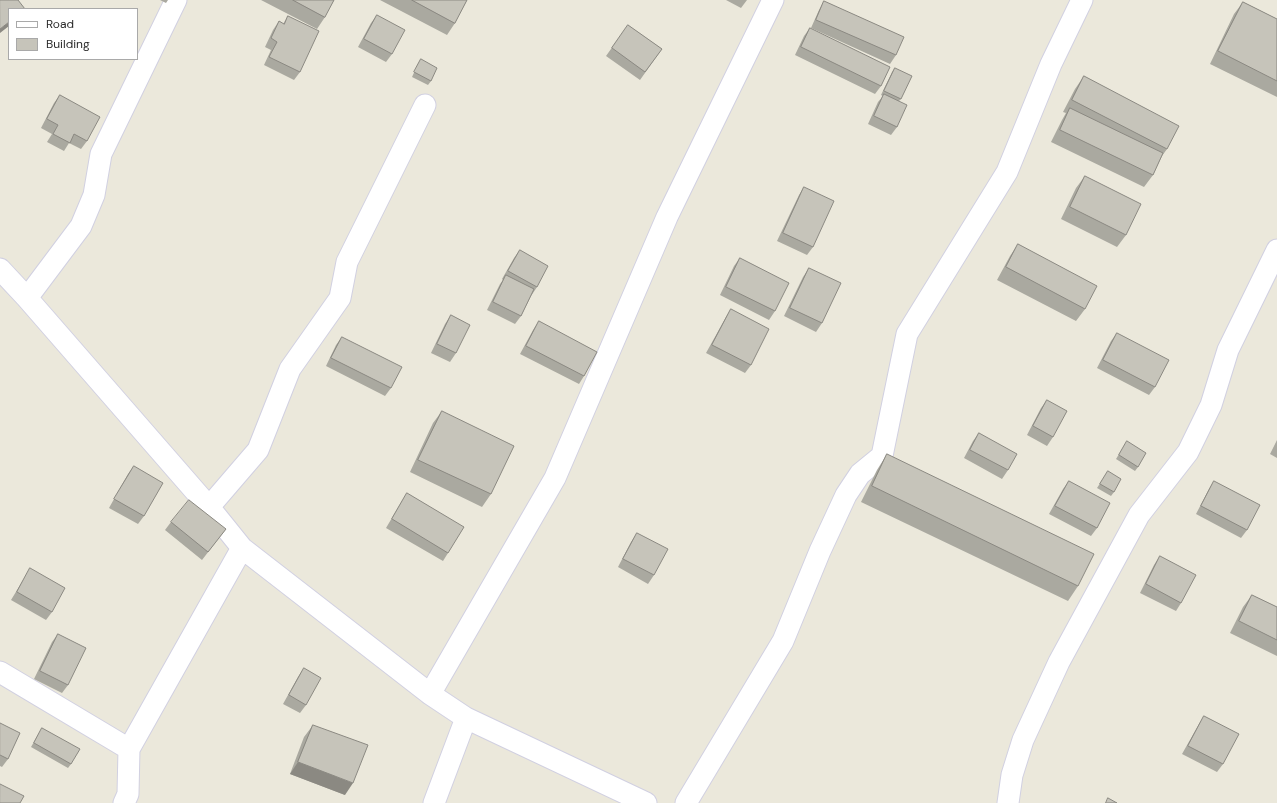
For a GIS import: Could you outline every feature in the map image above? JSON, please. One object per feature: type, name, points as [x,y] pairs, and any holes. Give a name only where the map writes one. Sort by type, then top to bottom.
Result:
[{"type":"street","points":[[27,298],[81,226],[94,195],[101,154],[176,0]]},
{"type":"street","points":[[430,694],[556,478],[667,218],[773,0]]},
{"type":"street","points":[[686,803],[783,641],[820,551],[846,495],[860,474],[882,456],[907,334],[1007,172],[1051,64],[1082,0]]},
{"type":"street","points":[[209,507],[258,450],[290,369],[340,298],[347,262],[425,105]]},
{"type":"street","points":[[1008,803],[1012,775],[1023,740],[1059,662],[1139,515],[1188,452],[1211,405],[1228,350],[1277,250]]},
{"type":"street","points":[[0,269],[209,507],[242,548],[430,694],[466,718],[646,803]]},
{"type":"street","points":[[124,803],[128,794],[129,749],[242,548]]},
{"type":"street","points":[[0,672],[129,749]]},
{"type":"street","points":[[434,803],[466,718]]},
{"type":"building","points":[[0,0],[18,0],[24,8],[8,8],[8,23],[0,29]]},
{"type":"building","points":[[293,0],[334,0],[325,17]]},
{"type":"building","points":[[412,0],[467,0],[455,23]]},
{"type":"building","points":[[824,1],[904,37],[896,55],[816,20]]},
{"type":"building","points":[[1243,2],[1277,19],[1277,81],[1218,51]]},
{"type":"building","points":[[377,15],[405,30],[392,54],[364,39]]},
{"type":"building","points":[[288,16],[319,31],[300,72],[269,57],[277,42],[271,38],[279,21],[284,24]]},
{"type":"building","points":[[628,25],[662,49],[645,72],[612,48]]},
{"type":"building","points":[[810,28],[890,67],[881,86],[801,47]]},
{"type":"building","points":[[421,59],[437,68],[431,81],[414,72]]},
{"type":"building","points":[[895,68],[912,76],[901,99],[884,91]]},
{"type":"building","points":[[1084,76],[1179,126],[1167,149],[1072,100]]},
{"type":"building","points":[[884,94],[907,105],[897,127],[874,116]]},
{"type":"building","points":[[60,95],[100,117],[87,141],[74,134],[70,143],[53,134],[58,125],[47,119]]},
{"type":"building","points":[[1070,108],[1163,153],[1153,175],[1060,130]]},
{"type":"building","points":[[1085,176],[1141,204],[1126,235],[1070,207]]},
{"type":"building","points":[[804,187],[834,201],[813,247],[783,233]]},
{"type":"building","points":[[1018,244],[1097,286],[1085,309],[1006,267]]},
{"type":"building","points":[[520,250],[548,266],[537,287],[508,271]]},
{"type":"building","points":[[740,258],[789,283],[775,311],[726,287]]},
{"type":"building","points":[[809,268],[841,283],[822,323],[790,308]]},
{"type":"building","points":[[506,275],[534,289],[521,316],[493,302]]},
{"type":"building","points":[[731,309],[769,329],[751,365],[712,345]]},
{"type":"building","points":[[451,315],[470,325],[456,353],[437,344]]},
{"type":"building","points":[[539,321],[597,352],[584,376],[526,346]]},
{"type":"building","points":[[1117,333],[1169,360],[1155,387],[1103,360]]},
{"type":"building","points":[[342,337],[402,367],[391,388],[331,358]]},
{"type":"building","points":[[1047,400],[1067,411],[1053,437],[1033,426]]},
{"type":"building","points":[[442,411],[514,446],[491,494],[418,460]]},
{"type":"building","points":[[979,433],[1017,454],[1008,470],[970,450]]},
{"type":"building","points":[[1127,441],[1146,453],[1138,467],[1119,455]]},
{"type":"building","points":[[887,454],[1094,554],[1078,586],[872,486]]},
{"type":"building","points":[[134,466],[163,483],[144,516],[114,499]]},
{"type":"building","points":[[1108,471],[1121,479],[1114,492],[1100,484]]},
{"type":"building","points":[[1069,481],[1110,503],[1097,528],[1055,506]]},
{"type":"building","points":[[1214,481],[1260,505],[1247,530],[1201,506]]},
{"type":"building","points":[[407,493],[464,527],[448,553],[392,519]]},
{"type":"building","points":[[189,500],[226,529],[208,552],[171,522]]},
{"type":"building","points":[[637,533],[668,549],[654,575],[623,559]]},
{"type":"building","points":[[1160,556],[1196,575],[1181,603],[1146,584]]},
{"type":"building","points":[[30,568],[65,588],[52,612],[17,592]]},
{"type":"building","points":[[1252,595],[1277,607],[1277,640],[1239,621]]},
{"type":"building","points":[[58,634],[86,648],[68,685],[40,671]]},
{"type":"building","points":[[304,668],[321,678],[306,705],[289,695]]},
{"type":"building","points":[[1204,716],[1239,734],[1223,764],[1188,746]]},
{"type":"building","points":[[0,723],[20,733],[8,759],[0,755]]},
{"type":"building","points":[[313,725],[368,745],[353,783],[298,762]]},
{"type":"building","points":[[42,728],[80,749],[71,764],[34,743]]},
{"type":"building","points":[[0,784],[24,796],[20,803],[0,803]]},
{"type":"building","points":[[1108,798],[1117,803],[1106,803]]}]
